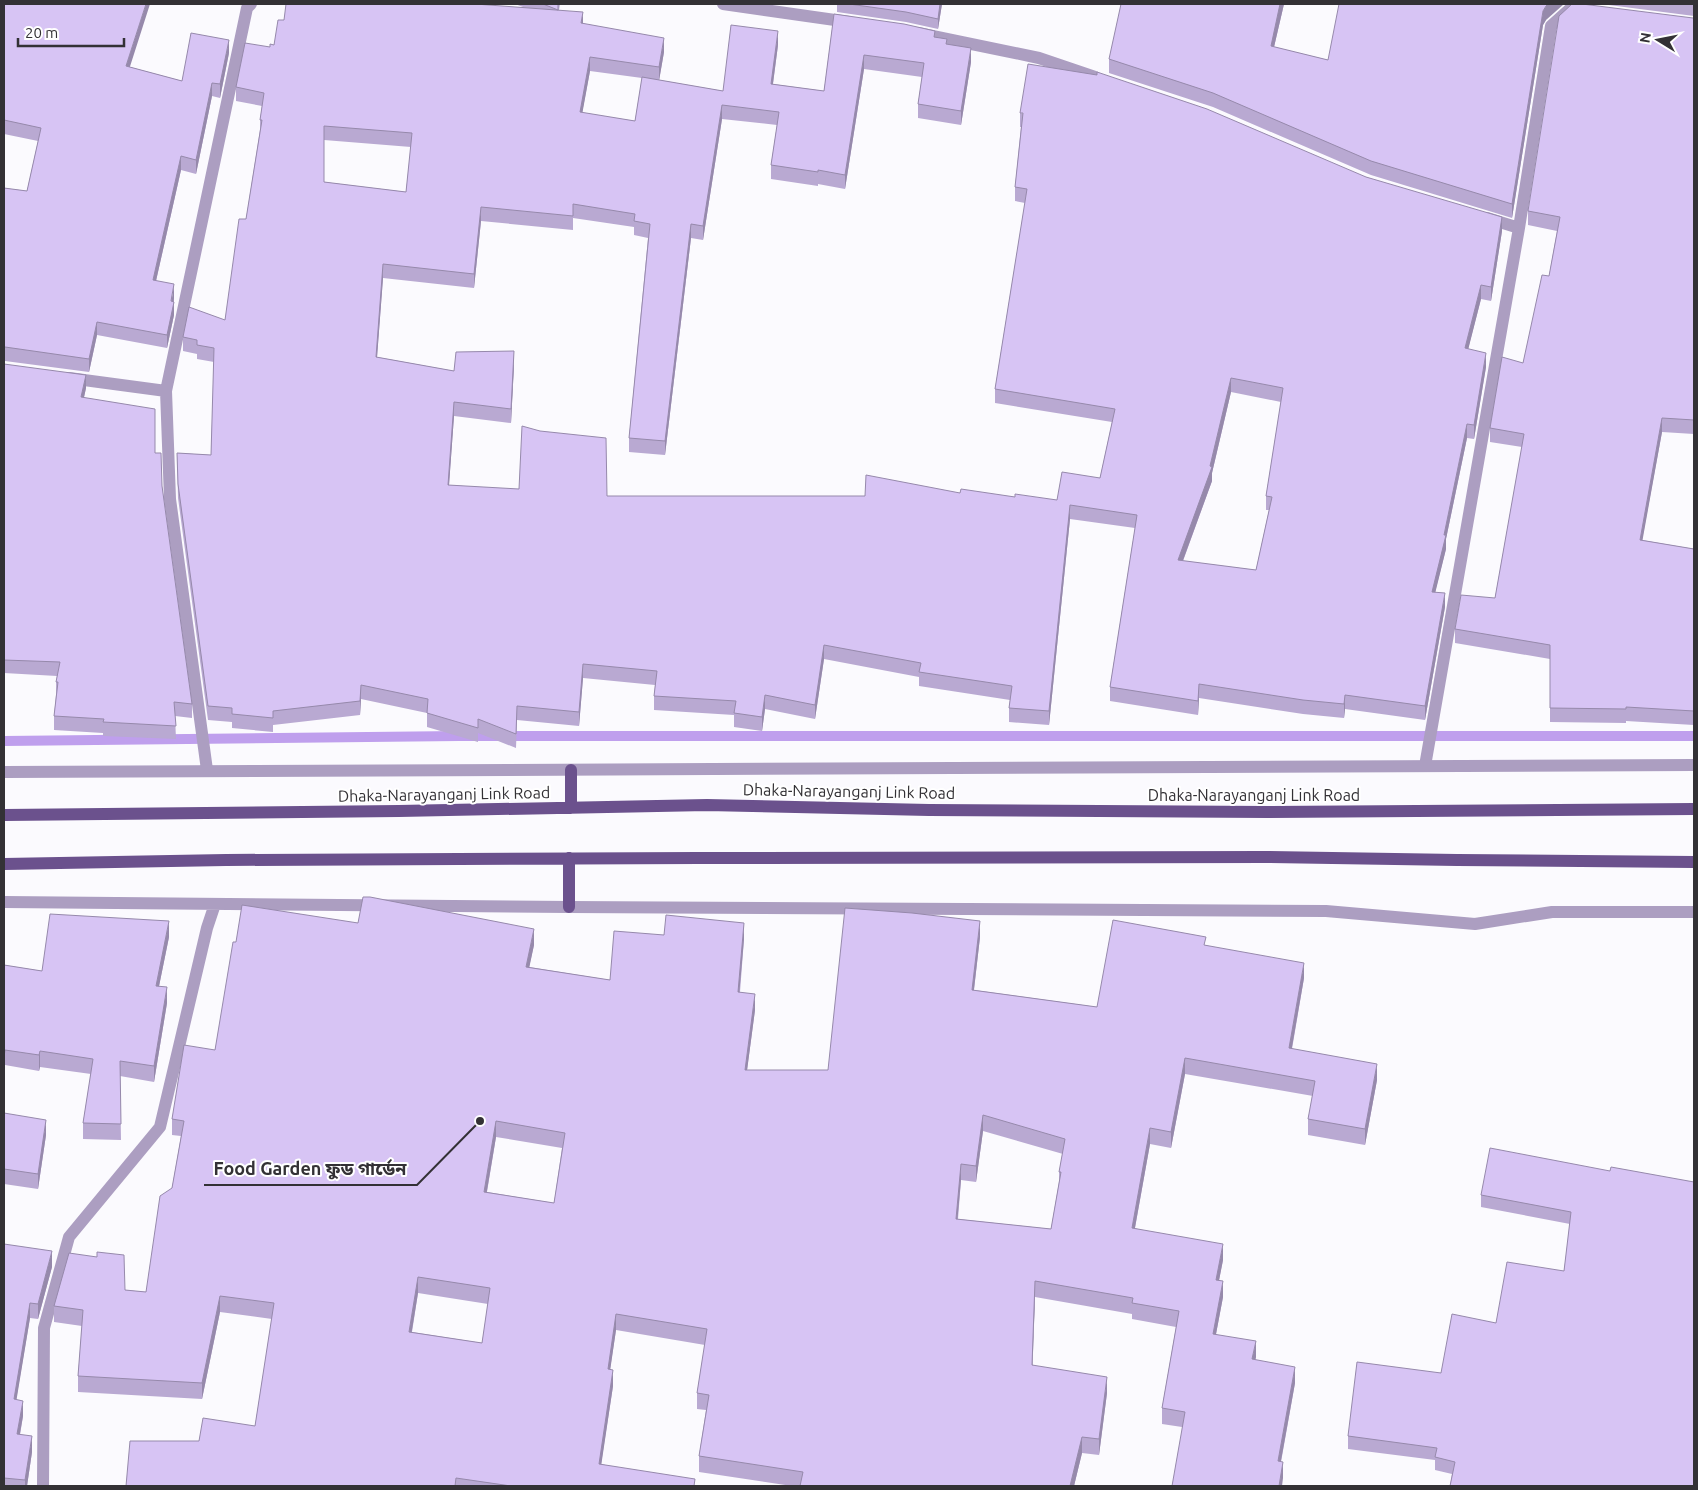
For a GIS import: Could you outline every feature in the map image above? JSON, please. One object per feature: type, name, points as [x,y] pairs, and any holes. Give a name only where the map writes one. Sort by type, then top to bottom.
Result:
[{"type":"main road","points":[[572,770],[572,808]]},
{"type":"main road","name":"Dhaka-Narayanganj Link Road","points":[[4,815],[398,811],[707,805],[929,810],[1267,812],[1694,809]]},
{"type":"main road","points":[[4,864],[226,860],[569,858],[1264,857],[1694,862]]},
{"type":"main road","points":[[569,858],[569,907]]},
{"type":"street","points":[[207,770],[170,499],[166,391],[247,8],[251,4]]},
{"type":"street","points":[[723,4],[857,23]]},
{"type":"street","points":[[1425,766],[1519,228],[1550,26],[1571,8],[1580,9]]},
{"type":"street","points":[[905,30],[1039,58],[1111,82]]},
{"type":"street","points":[[1472,214],[1519,228]]},
{"type":"street","points":[[61,377],[166,391]]},
{"type":"street","points":[[4,772],[1694,765]]},
{"type":"street","points":[[4,902],[1326,911],[1475,924],[1552,912],[1694,912]]},
{"type":"street","points":[[43,1486],[44,1328],[69,1237],[160,1127],[207,928],[215,904]]},
{"type":"building","points":[[4,4],[146,4],[126,66],[182,81],[191,33],[229,40],[220,84],[212,83],[196,160],[181,156],[153,280],[174,284],[171,301],[174,302],[167,335],[97,322],[89,359],[4,348],[4,188],[27,191],[41,128],[4,120]]},
{"type":"building","points":[[286,4],[475,4],[583,12],[581,23],[664,38],[659,67],[590,57],[580,112],[635,121],[642,77],[723,91],[731,25],[778,31],[771,84],[824,91],[834,14],[904,24],[935,31],[934,37],[947,39],[946,44],[971,48],[961,111],[918,104],[924,63],[864,55],[845,175],[771,165],[779,112],[722,105],[703,226],[691,224],[665,441],[629,438],[650,224],[634,221],[635,214],[573,204],[573,216],[481,207],[474,274],[383,264],[376,357],[454,371],[456,352],[514,351],[511,409],[454,402],[448,485],[519,489],[522,426],[540,431],[606,438],[607,496],[865,496],[866,475],[960,493],[961,489],[1015,497],[1015,494],[1057,500],[1062,472],[1100,478],[1115,409],[995,389],[1027,189],[1015,187],[1023,113],[1020,113],[1028,64],[1097,75],[1097,72],[1207,109],[1366,177],[1502,217],[1491,287],[1481,285],[1465,348],[1486,353],[1474,425],[1467,424],[1444,535],[1446,535],[1432,592],[1445,593],[1425,706],[1345,695],[1344,704],[1303,700],[1199,684],[1198,701],[1110,687],[1137,515],[1070,505],[1049,711],[1009,708],[1012,686],[919,672],[921,663],[824,645],[815,705],[765,695],[762,717],[734,713],[736,701],[654,696],[657,671],[583,664],[579,712],[517,706],[516,734],[478,719],[478,728],[427,713],[428,699],[361,685],[360,701],[273,711],[273,718],[232,714],[232,708],[208,706],[178,484],[177,453],[211,455],[214,348],[197,345],[197,340],[183,337],[189,307],[225,320],[239,219],[246,219],[262,120],[260,120],[264,93],[236,87],[245,43],[270,47],[270,44],[274,45],[278,20],[284,20]],"holes":[[[324,126],[412,133],[406,192],[324,182]],[[1231,378],[1283,388],[1266,496],[1272,497],[1256,570],[1178,560],[1212,467],[1210,466]]]},
{"type":"building","points":[[543,4],[558,4],[558,10]]},
{"type":"building","points":[[849,4],[940,4],[938,19],[906,12]]},
{"type":"building","points":[[1121,4],[1280,4],[1271,46],[1328,60],[1339,4],[1548,4],[1543,11],[1512,204],[1371,161],[1213,93],[1109,59]]},
{"type":"building","points":[[1572,4],[1694,18],[1694,420],[1662,418],[1640,540],[1694,549],[1694,711],[1626,707],[1626,709],[1550,708],[1550,645],[1455,629],[1461,595],[1495,598],[1524,434],[1490,428],[1502,357],[1523,363],[1542,275],[1549,276],[1560,217],[1528,211],[1559,16]]},
{"type":"building","points":[[4,364],[86,375],[81,397],[155,409],[155,453],[161,453],[162,486],[192,704],[174,702],[176,726],[103,722],[104,719],[54,716],[58,682],[56,682],[60,662],[4,660]]},
{"type":"building","points":[[363,897],[370,897],[534,929],[526,967],[610,980],[614,931],[664,935],[666,915],[744,923],[738,992],[755,994],[745,1070],[828,1070],[845,908],[980,921],[972,990],[1097,1007],[1113,920],[1206,937],[1204,945],[1304,963],[1289,1048],[1377,1064],[1365,1129],[1308,1119],[1315,1081],[1185,1058],[1171,1132],[1150,1128],[1132,1228],[1223,1244],[1216,1280],[1223,1281],[1213,1334],[1256,1341],[1252,1359],[1295,1367],[1278,1461],[1283,1462],[1279,1486],[1172,1486],[1185,1412],[1162,1408],[1179,1311],[1132,1303],[1133,1298],[1035,1281],[1032,1365],[1107,1377],[1099,1439],[1082,1437],[1070,1486],[800,1486],[803,1472],[699,1456],[709,1395],[697,1393],[707,1329],[616,1314],[608,1369],[613,1370],[599,1464],[695,1479],[694,1486],[511,1486],[456,1478],[455,1486],[126,1486],[130,1441],[199,1441],[203,1418],[255,1426],[274,1303],[220,1296],[202,1383],[78,1376],[83,1310],[54,1306],[69,1253],[97,1257],[97,1252],[124,1255],[125,1290],[146,1292],[160,1196],[172,1188],[184,1121],[172,1119],[184,1045],[215,1050],[233,942],[236,942],[242,905],[358,923]],"holes":[[[983,1115],[1065,1139],[1051,1229],[956,1219],[961,1164],[976,1166]],[[496,1121],[565,1133],[554,1203],[484,1192]],[[418,1277],[490,1288],[482,1343],[409,1332]]]},
{"type":"building","points":[[50,914],[169,921],[156,986],[167,987],[154,1066],[120,1061],[121,1124],[83,1123],[93,1059],[40,1051],[39,1055],[5,1050],[4,1057],[4,965],[42,971]]},
{"type":"building","points":[[4,1113],[46,1120],[38,1174],[4,1169]]},
{"type":"building","points":[[1490,1148],[1610,1171],[1611,1167],[1694,1182],[1694,1486],[1450,1486],[1455,1462],[1435,1457],[1437,1448],[1348,1436],[1357,1362],[1441,1373],[1452,1314],[1496,1323],[1507,1262],[1564,1271],[1571,1212],[1481,1195]]},
{"type":"building","points":[[4,1244],[52,1251],[38,1304],[30,1303],[14,1399],[23,1401],[17,1434],[32,1436],[25,1480],[4,1478]]},
{"type":"waterway","points":[[4,741],[459,736],[1694,736]]},
{"type":"place","name":"Food Garden ফুড গার্ডেন","points":[[480,1121]]}]
